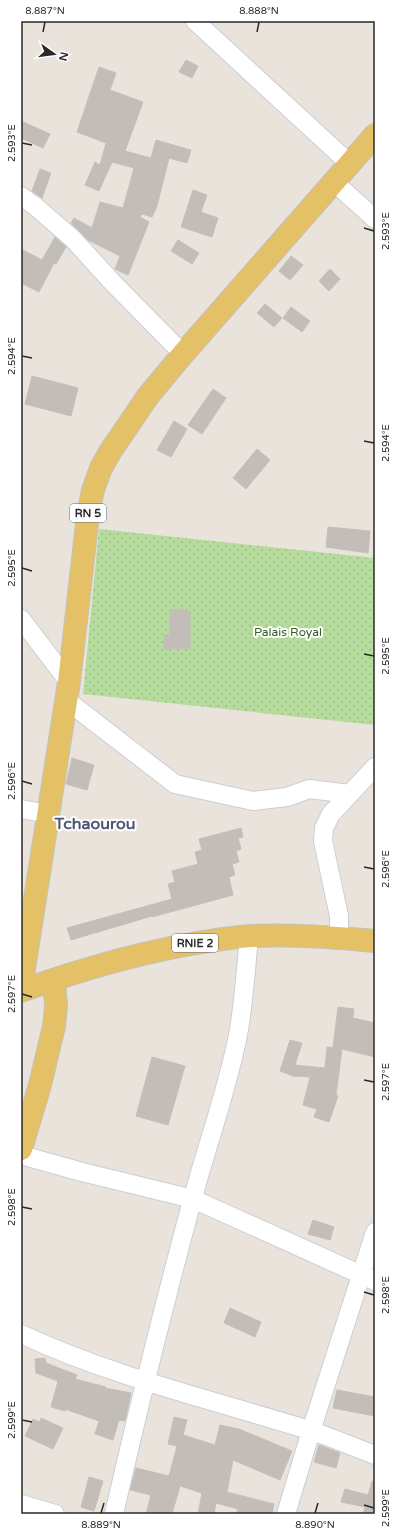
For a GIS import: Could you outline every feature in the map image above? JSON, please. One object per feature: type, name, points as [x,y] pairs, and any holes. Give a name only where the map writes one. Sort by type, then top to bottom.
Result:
[{"type":"main road","name":"RN 5","points":[[21,988],[67,691],[88,515],[93,490],[101,468],[125,429],[148,396],[375,135]]},
{"type":"main road","name":"RNIE 2","points":[[21,992],[54,980],[149,952],[181,945],[249,936],[308,935],[375,941]]},
{"type":"main road","points":[[21,1149],[40,1085],[54,1026],[56,1006],[54,980]]},
{"type":"street","points":[[195,21],[350,164]]},
{"type":"street","points":[[334,182],[375,219]]},
{"type":"street","points":[[21,196],[35,206],[72,239],[183,354]]},
{"type":"street","points":[[21,619],[67,691],[175,784],[253,801],[287,798],[309,789],[350,794]]},
{"type":"street","points":[[339,937],[339,916],[323,841],[324,828],[331,814],[375,767]]},
{"type":"street","points":[[21,809],[48,814]]},
{"type":"street","points":[[114,1514],[145,1381],[193,1199],[218,1116],[238,1035],[249,936]]},
{"type":"street","points":[[21,1155],[82,1172],[193,1199],[368,1278]]},
{"type":"street","points":[[286,1514],[311,1431],[368,1278],[375,1232]]},
{"type":"street","points":[[21,1334],[51,1348],[145,1381],[311,1431],[375,1455]]},
{"type":"street","points":[[21,1504],[55,1514]]},
{"type":"green space","name":"Palais Royal","points":[[99,529],[375,558],[375,725],[83,694]]},
{"type":"building","points":[[186,60],[198,66],[192,78],[179,72]]},
{"type":"building","points":[[99,67],[116,73],[110,90],[143,102],[125,151],[151,158],[156,140],[191,150],[187,163],[169,158],[157,206],[152,217],[142,214],[140,217],[149,222],[128,275],[115,269],[120,256],[88,240],[71,223],[74,218],[92,228],[100,202],[123,208],[134,168],[112,162],[99,191],[85,185],[95,162],[100,165],[106,143],[77,132]]},
{"type":"building","points":[[21,121],[50,134],[43,148],[21,138]]},
{"type":"building","points":[[40,169],[51,173],[42,198],[32,191]]},
{"type":"building","points":[[193,190],[207,195],[201,212],[218,218],[212,237],[181,227]]},
{"type":"building","points":[[55,237],[66,247],[56,264],[54,263],[39,292],[21,283],[21,249],[42,260]]},
{"type":"building","points":[[178,240],[199,253],[192,264],[171,251]]},
{"type":"building","points":[[291,256],[303,265],[290,280],[279,271]]},
{"type":"building","points":[[330,269],[340,279],[329,291],[319,281]]},
{"type":"building","points":[[265,304],[282,318],[274,327],[257,313]]},
{"type":"building","points":[[291,307],[310,321],[302,332],[283,318]]},
{"type":"building","points":[[32,376],[78,388],[71,416],[25,404]]},
{"type":"building","points":[[213,389],[226,398],[202,434],[188,425]]},
{"type":"building","points":[[174,421],[187,429],[171,457],[157,450]]},
{"type":"building","points":[[257,449],[270,460],[246,489],[233,478]]},
{"type":"building","points":[[328,527],[370,531],[368,553],[326,547]]},
{"type":"building","points":[[184,609],[184,611],[190,611],[190,648],[164,649],[164,635],[170,635],[170,610]]},
{"type":"building","points":[[72,758],[94,765],[87,790],[66,784]]},
{"type":"building","points":[[241,828],[243,837],[238,838],[241,849],[236,851],[239,862],[232,864],[235,875],[229,877],[233,895],[152,916],[71,940],[67,928],[172,899],[168,884],[175,882],[172,871],[198,864],[195,852],[202,850],[199,839]]},
{"type":"building","points":[[338,1007],[354,1009],[353,1018],[375,1023],[375,1057],[342,1049],[336,1095],[338,1096],[329,1122],[314,1117],[317,1109],[303,1105],[310,1077],[293,1076],[280,1071],[290,1040],[302,1043],[295,1065],[325,1068],[327,1047],[337,1048],[333,1047]]},
{"type":"building","points":[[152,1057],[185,1066],[168,1125],[136,1116]]},
{"type":"building","points":[[313,1220],[334,1227],[330,1240],[308,1234]]},
{"type":"building","points":[[230,1308],[261,1322],[255,1337],[224,1323]]},
{"type":"building","points":[[45,1358],[46,1363],[77,1375],[75,1379],[106,1387],[105,1388],[131,1393],[125,1421],[119,1420],[113,1440],[95,1434],[99,1421],[65,1409],[65,1411],[51,1407],[58,1381],[36,1373],[35,1359]]},
{"type":"building","points":[[337,1390],[375,1397],[375,1416],[333,1408]]},
{"type":"building","points":[[174,1417],[187,1420],[183,1435],[215,1445],[220,1425],[239,1429],[292,1451],[280,1480],[233,1460],[227,1492],[274,1504],[272,1514],[236,1514],[238,1509],[216,1503],[214,1514],[198,1514],[202,1493],[180,1486],[172,1514],[159,1512],[158,1514],[146,1514],[151,1495],[130,1490],[136,1468],[169,1476],[177,1446],[168,1444]]},
{"type":"building","points":[[41,1418],[63,1428],[53,1449],[25,1436],[33,1419],[40,1422]]},
{"type":"building","points":[[319,1445],[340,1453],[336,1468],[314,1462]]},
{"type":"building","points":[[89,1477],[103,1481],[94,1511],[81,1507]]},
{"type":"building","points":[[372,1481],[375,1482],[375,1514],[363,1514],[365,1507],[341,1502],[345,1489],[368,1495]]},
{"type":"district","name":"Tchaourou","points":[[95,823]]}]
